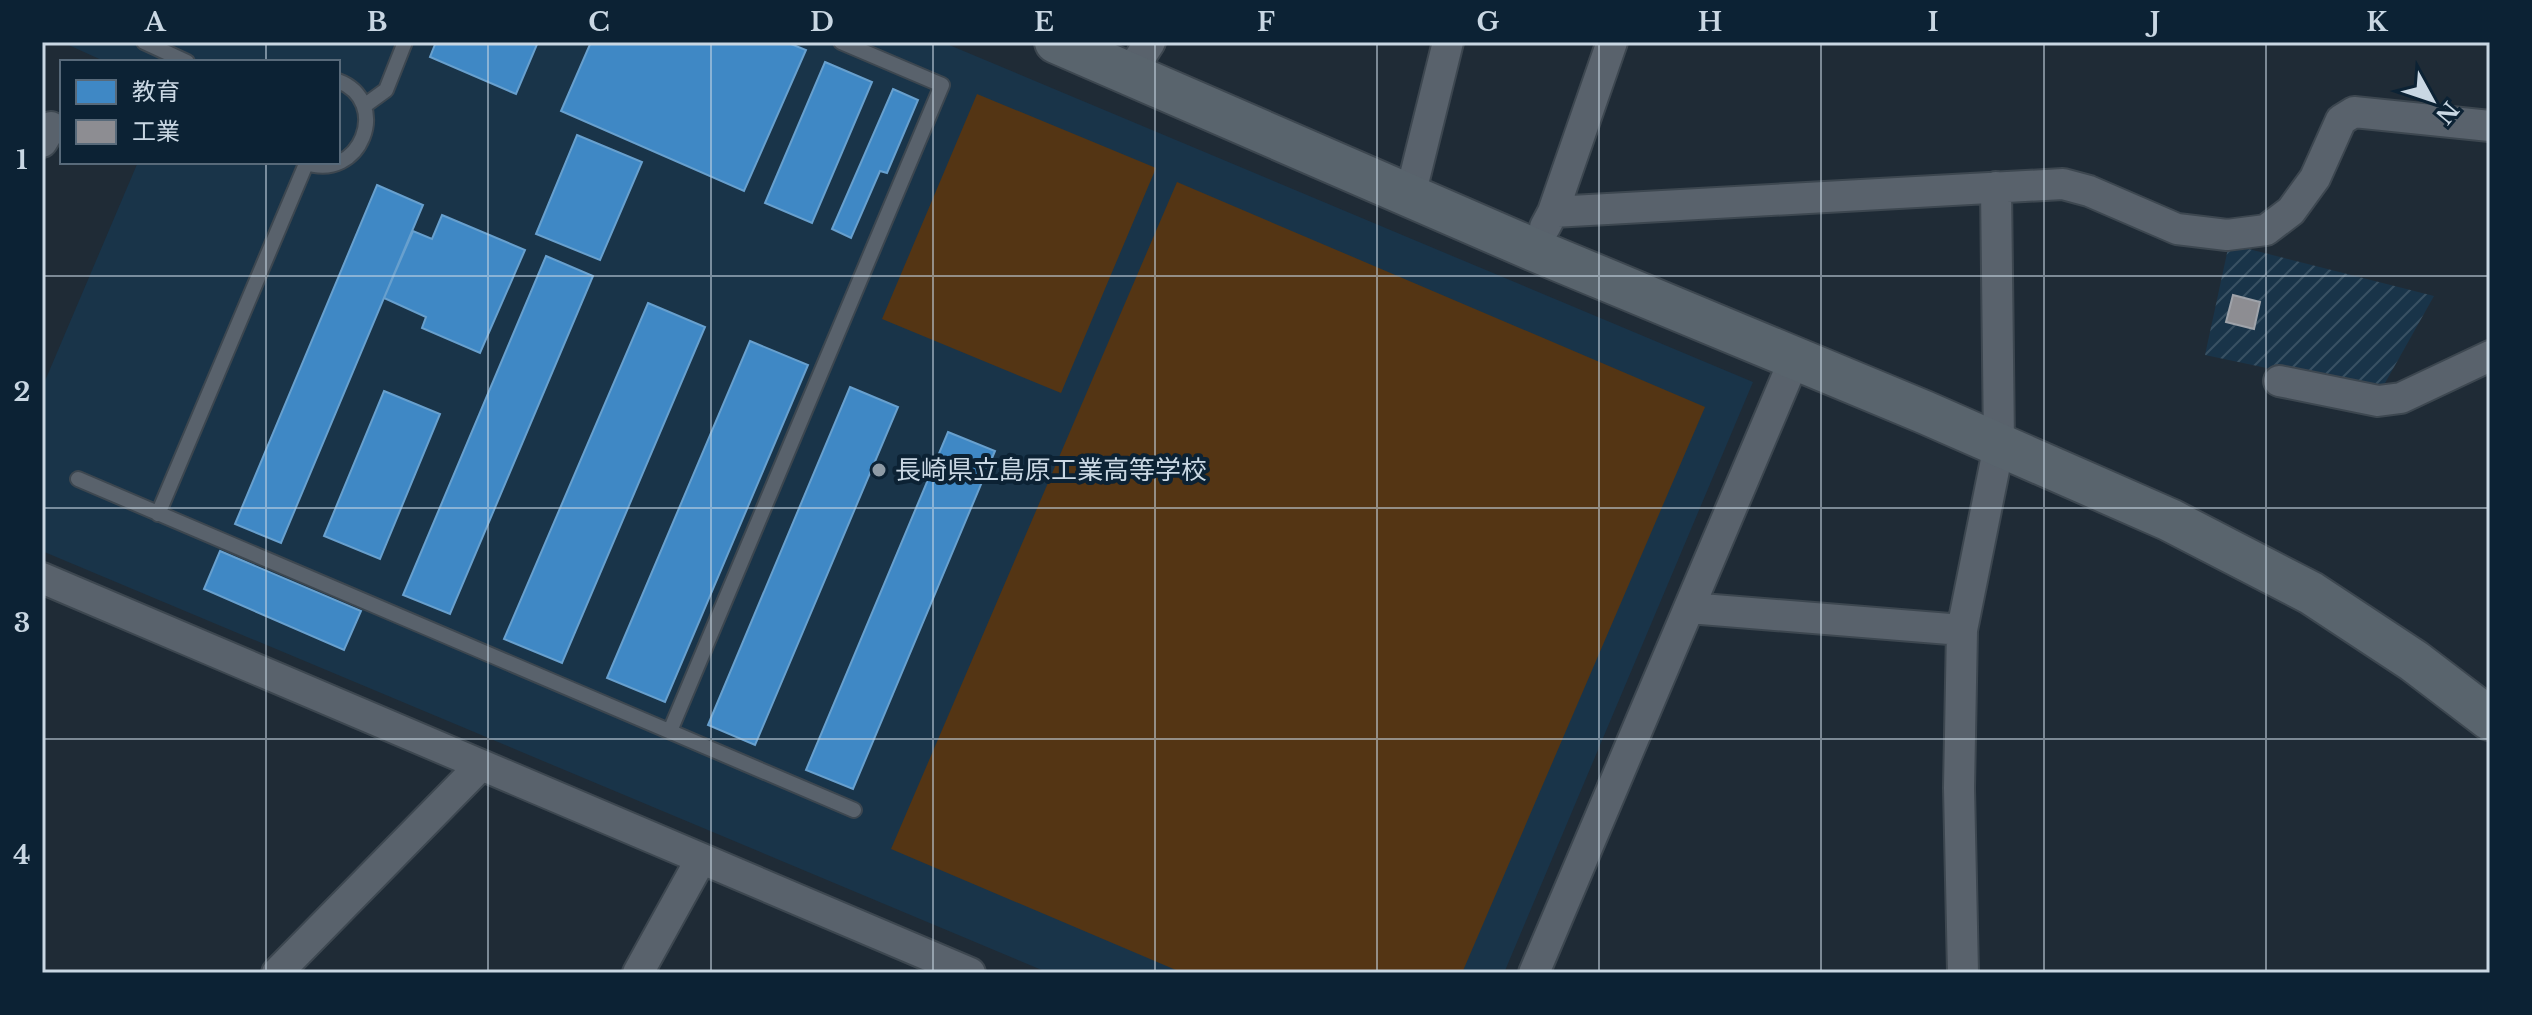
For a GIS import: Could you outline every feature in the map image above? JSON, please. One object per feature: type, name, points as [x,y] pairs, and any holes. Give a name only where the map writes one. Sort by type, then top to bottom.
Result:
[{"type":"street","points":[[1056,42],[1140,58],[1410,196],[2170,520],[2311,593],[2414,661],[2490,719]]},
{"type":"street","points":[[1410,196],[1448,42]]},
{"type":"street","points":[[1532,249],[1553,212],[1612,42]]},
{"type":"street","points":[[1553,212],[2063,184],[2089,191],[2177,229],[2227,235],[2266,230],[2291,211],[2315,178],[2336,128],[2347,115],[2354,112],[2490,126]]},
{"type":"street","points":[[1963,973],[1959,788],[1962,630],[1999,445],[1996,187]]},
{"type":"street","points":[[2279,381],[2378,401],[2401,398],[2490,356]]},
{"type":"street","points":[[1534,973],[1795,358]]},
{"type":"street","points":[[46,585],[481,765],[970,973]]},
{"type":"street","points":[[1689,608],[1962,630]]},
{"type":"street","points":[[277,973],[481,765]]},
{"type":"street","points":[[638,973],[701,859]]},
{"type":"lane","points":[[144,42],[183,60]]},
{"type":"lane","points":[[364,106],[386,90],[405,42]]},
{"type":"lane","points":[[670,731],[942,85],[841,42]]},
{"type":"lane","points":[[340,82],[356,93],[364,106],[367,121],[364,137],[357,149],[340,162]]},
{"type":"lane","points":[[158,514],[305,164]]},
{"type":"lane","points":[[310,164],[336,164]]},
{"type":"lane","points":[[78,479],[854,810]]},
{"type":"shaded area","name":"長崎県立島原工業高等学校","points":[[62,42],[942,42],[1753,382],[1504,973],[1049,973],[42,551],[42,388],[137,164],[340,164],[340,60],[102,60]]},
{"type":"shaded area","points":[[977,94],[1156,168],[1061,393],[882,319]]},
{"type":"shaded area","points":[[1177,182],[1705,407],[1462,973],[1183,973],[891,849]]},
{"type":"shaded area","points":[[2229,244],[2434,296],[2380,392],[2205,355]]},
{"type":"building: 教育","points":[[436,42],[538,42],[516,94],[430,57]]},
{"type":"building: 教育","points":[[591,42],[786,42],[806,50],[744,191],[561,111]]},
{"type":"building: 教育","points":[[825,62],[872,82],[812,223],[765,203]]},
{"type":"building: 教育","points":[[893,89],[918,100],[887,173],[880,171],[851,238],[832,229]]},
{"type":"building: 教育","points":[[577,135],[642,162],[600,260],[536,234]]},
{"type":"building: 教育","points":[[377,185],[423,205],[281,543],[235,524]]},
{"type":"building: 教育","points":[[442,215],[525,250],[480,353],[422,328],[426,317],[384,298],[413,231],[432,239]]},
{"type":"building: 教育","points":[[546,256],[593,276],[450,614],[403,595]]},
{"type":"building: 教育","points":[[648,303],[705,327],[562,663],[504,639]]},
{"type":"building: 教育","points":[[750,341],[808,365],[665,702],[607,678]]},
{"type":"building: 教育","points":[[850,387],[898,407],[755,745],[708,725]]},
{"type":"building: 教育","points":[[384,391],[440,414],[380,559],[324,536]]},
{"type":"building: 教育","points":[[948,432],[995,451],[853,789],[806,770]]},
{"type":"building: 教育","points":[[220,551],[361,611],[344,650],[204,589]]},
{"type":"building: 工業","points":[[2233,295],[2260,302],[2254,329],[2226,322]]},
{"type":"place","name":"長崎県立島原工業高等学校","points":[[879,470]]}]
